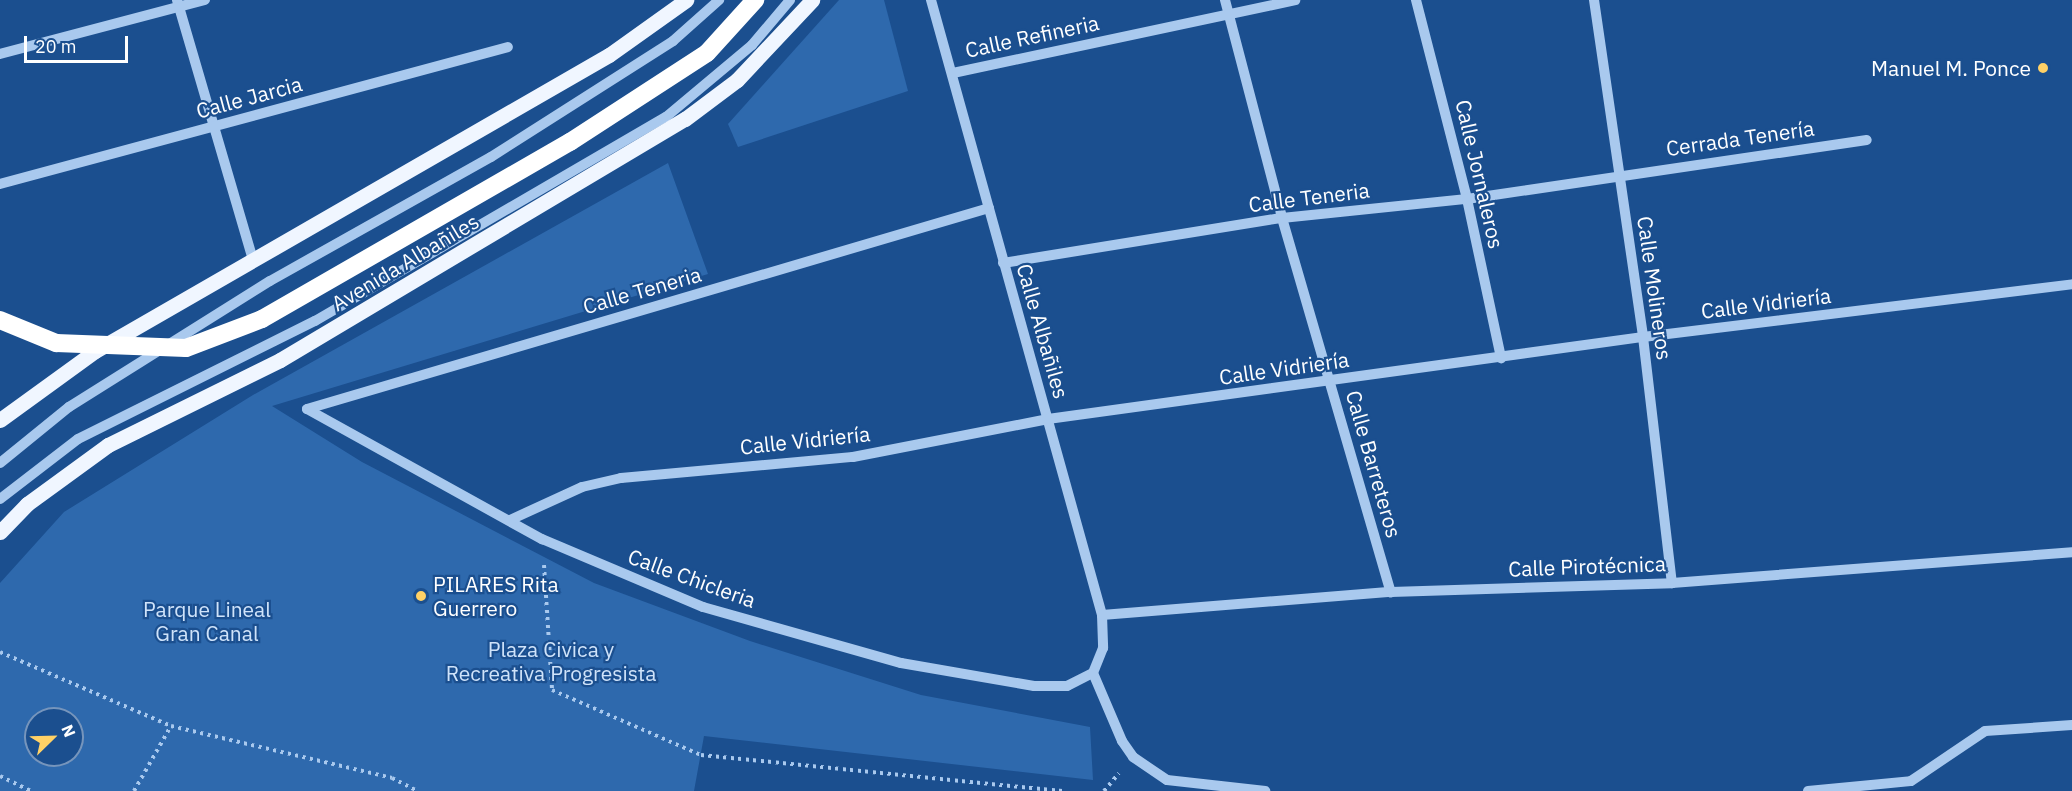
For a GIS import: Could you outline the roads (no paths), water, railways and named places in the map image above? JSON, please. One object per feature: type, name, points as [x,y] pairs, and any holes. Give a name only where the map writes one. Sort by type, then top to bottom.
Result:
[{"type":"highway","points":[[0,320],[56,343],[147,349],[186,348],[262,319],[570,142],[707,53],[755,0]]},
{"type":"main road","points":[[0,420],[95,351],[601,60],[686,0]]},
{"type":"main road","name":"Avenida Albañiles","points":[[0,532],[27,504],[108,445],[280,360],[685,118],[737,80],[812,0]]},
{"type":"street","points":[[0,54],[178,4],[205,0]]},
{"type":"street","points":[[0,463],[69,407],[270,281],[491,157],[673,42],[719,0]]},
{"type":"street","points":[[0,500],[78,439],[315,321],[666,117],[753,45],[790,0]]},
{"type":"street","name":"Calle Albañiles","points":[[931,0],[1102,615],[1103,648],[1093,673]]},
{"type":"street","name":"Calle Barreteros","points":[[1225,0],[1282,218],[1391,592]]},
{"type":"street","name":"Calle Refineria","points":[[953,73],[1295,0]]},
{"type":"street","name":"Calle Jornaleros","points":[[1416,0],[1467,199],[1501,358]]},
{"type":"street","name":"Calle Molineros","points":[[1594,0],[1643,338],[1672,583]]},
{"type":"street","points":[[178,4],[253,260]]},
{"type":"street","name":"Calle Jarcia","points":[[0,184],[508,47]]},
{"type":"street","name":"Cerrada Tenería","points":[[1619,175],[1867,140]]},
{"type":"street","name":"Calle Teneria","points":[[1004,263],[1282,218],[1467,199],[1619,175]]},
{"type":"street","name":"Calle Teneria","points":[[307,409],[989,208]]},
{"type":"street","name":"Calle Vidriería","points":[[510,520],[582,487],[621,478],[853,457],[1048,418],[1643,338],[2072,285]]},
{"type":"street","name":"Calle Chicleria","points":[[307,409],[542,539],[703,607],[901,663],[1034,686],[1067,686],[1093,673]]},
{"type":"street","name":"Calle Pirotécnica","points":[[1102,615],[1391,592],[1672,583],[2072,552]]},
{"type":"street","points":[[1093,673],[1122,741],[1142,763],[1167,780],[1265,791]]},
{"type":"street","points":[[1808,791],[1911,781],[1985,731],[2072,725]]},
{"type":"place","name":"Manuel M. Ponce","points":[[2043,68]]},
{"type":"place","name":"PILARES Rita Guerrero","points":[[421,596]]},
{"type":"park label","name":"Parque Lineal Gran Canal","points":[[207,621]]},
{"type":"park label","name":"Plaza Civica y Recreativa Progresista","points":[[551,661]]}]
